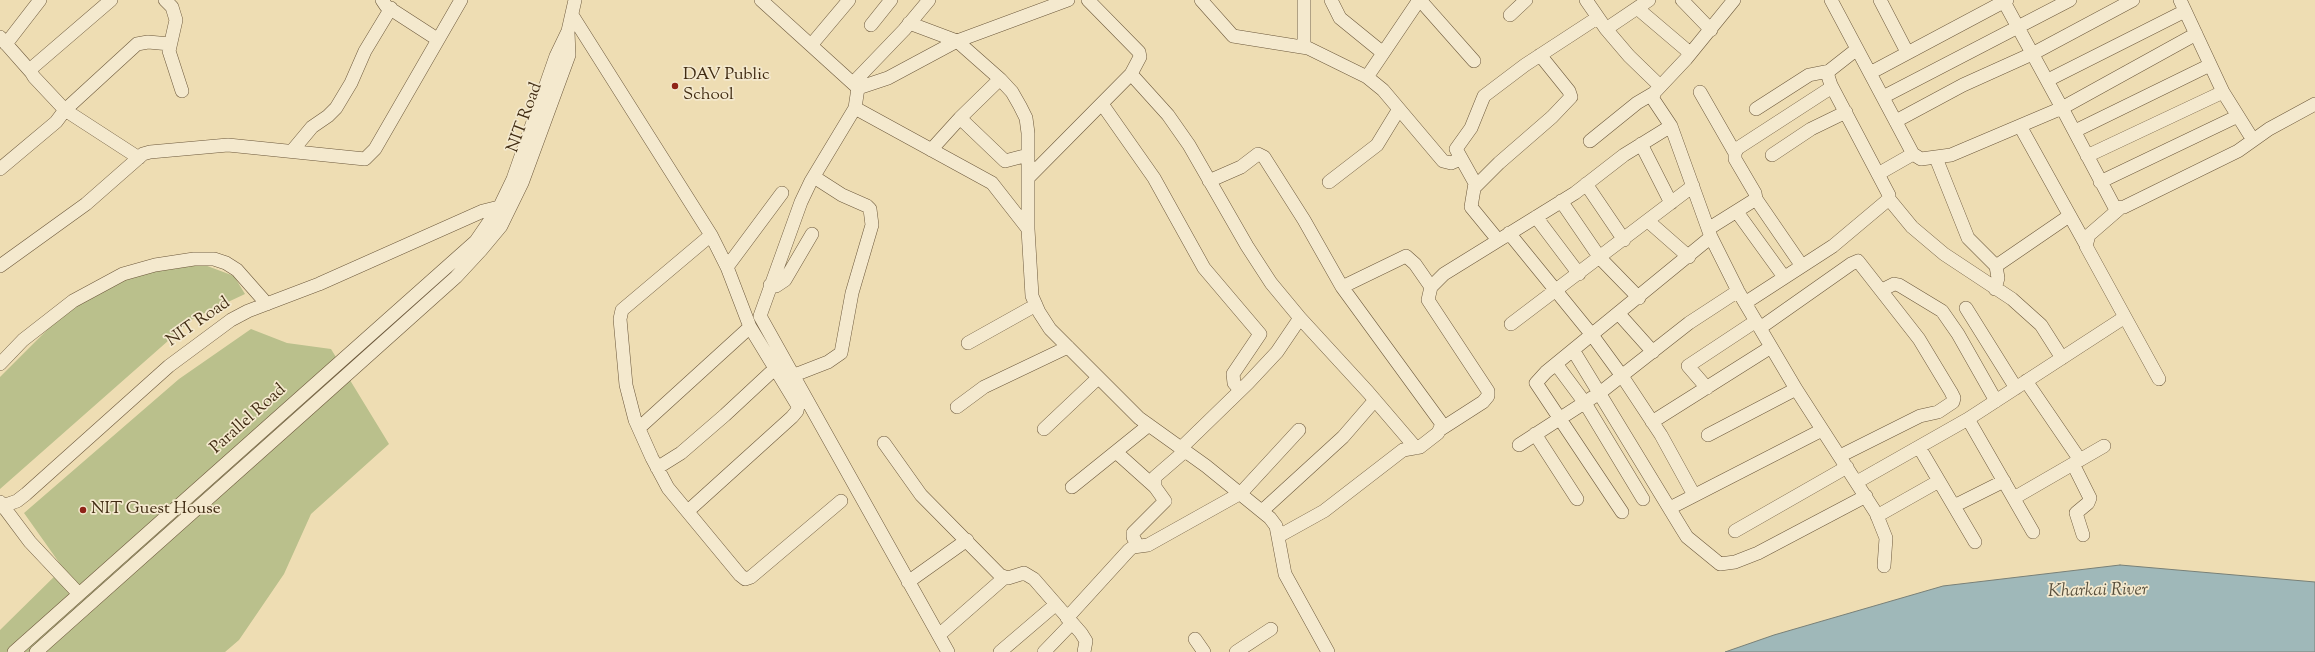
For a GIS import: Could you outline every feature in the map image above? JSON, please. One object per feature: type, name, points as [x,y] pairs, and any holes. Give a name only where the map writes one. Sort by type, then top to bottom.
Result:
[{"type":"street","points":[[40,0],[3,40],[65,110],[139,158]]},
{"type":"street","points":[[31,72],[38,62],[111,0]]},
{"type":"street","points":[[165,0],[172,7],[176,20],[169,51],[182,91]]},
{"type":"street","name":"NIT Road","points":[[1,505],[17,501],[26,494],[200,341],[231,320],[319,284],[483,211],[506,205],[512,179],[556,56],[568,30],[575,0]]},
{"type":"street","points":[[761,0],[812,44],[856,85]]},
{"type":"street","points":[[812,44],[848,0]]},
{"type":"street","points":[[870,25],[892,0]]},
{"type":"street","points":[[688,511],[798,411],[796,400],[779,364],[760,316],[801,202],[855,108],[856,85],[929,0]]},
{"type":"street","points":[[856,85],[888,78],[957,41],[1067,0]]},
{"type":"street","points":[[1029,177],[1131,74],[1140,57],[1138,52],[1088,0]]},
{"type":"street","points":[[1201,0],[1233,36],[1304,47],[1323,54],[1367,77],[1376,83],[1443,161],[1451,163],[1460,159]]},
{"type":"street","points":[[1304,0],[1304,47]]},
{"type":"street","points":[[1331,0],[1340,18],[1383,53]]},
{"type":"street","points":[[1367,77],[1419,0],[1474,61]]},
{"type":"street","points":[[1510,15],[1526,0]]},
{"type":"street","points":[[1586,0],[1597,18],[1657,89]]},
{"type":"street","points":[[1606,29],[1649,0]]},
{"type":"street","points":[[1682,0],[1710,30]]},
{"type":"street","points":[[1590,140],[1657,89],[1710,30],[1734,0]]},
{"type":"street","points":[[1831,0],[1913,154],[1921,159],[1950,155],[2062,108],[2196,34]]},
{"type":"street","points":[[1880,0],[1907,52]]},
{"type":"street","points":[[1883,97],[2070,0]]},
{"type":"street","points":[[1896,121],[1963,85],[2034,53],[2133,0]]},
{"type":"street","points":[[0,266],[86,204],[139,158],[150,152],[228,145],[292,150],[358,160],[369,156],[375,149],[459,1]]},
{"type":"street","points":[[1870,73],[2004,1],[2034,53],[2114,208],[2119,209]]},
{"type":"street","points":[[292,150],[312,127],[328,116],[336,108],[351,83],[387,4],[437,39]]},
{"type":"street","points":[[2048,80],[2182,5],[2223,92],[2253,140]]},
{"type":"street","points":[[1637,8],[1690,53]]},
{"type":"street","points":[[572,15],[711,236],[727,267],[750,327],[779,364],[792,376],[948,652]]},
{"type":"street","points":[[1498,240],[1471,207],[1475,187],[1472,178],[1460,159],[1456,149],[1471,128],[1481,100],[1540,55],[1597,18]]},
{"type":"street","points":[[909,23],[957,41],[1000,79],[1012,92],[1026,118],[1029,177],[1028,229],[1032,296],[1050,329],[1098,378],[1149,425],[1241,493],[1262,511],[1276,526],[1286,574],[1328,652]]},
{"type":"street","points":[[0,169],[56,122],[65,110],[137,44],[148,42],[170,44]]},
{"type":"street","points":[[1756,109],[1809,76],[1829,71],[1857,49]]},
{"type":"street","points":[[1475,187],[1499,163],[1552,117],[1571,97],[1569,90],[1540,55]]},
{"type":"street","points":[[2074,131],[2210,65]]},
{"type":"street","points":[[1829,71],[1828,76],[1831,85],[1889,195],[1889,199],[1922,236],[1944,254],[2012,300],[2042,325],[2062,358]]},
{"type":"street","points":[[1131,74],[1168,115],[1188,145],[1263,271],[1300,318],[1375,400],[1416,448]]},
{"type":"street","points":[[931,150],[960,118],[1000,79]]},
{"type":"street","points":[[1735,153],[1738,148],[1825,92],[1831,85]]},
{"type":"street","points":[[1657,89],[1653,99],[1671,126],[1710,233],[1738,291],[1796,389],[1866,496],[1877,516],[1886,538],[1884,566]]},
{"type":"street","points":[[1700,92],[1735,153],[1735,159],[1755,193],[1756,199],[1802,266]]},
{"type":"street","points":[[2087,156],[2223,92]]},
{"type":"street","points":[[1102,104],[1154,178],[1204,268],[1260,334],[1233,374],[1234,383],[1240,390]]},
{"type":"street","points":[[2085,243],[2092,232],[2119,209],[2238,150],[2269,129],[2315,104]]},
{"type":"street","points":[[855,108],[992,183],[1028,229]]},
{"type":"street","points":[[1329,182],[1377,145],[1399,109]]},
{"type":"street","points":[[1772,155],[1811,128],[1846,112]]},
{"type":"street","points":[[2100,182],[2238,116]]},
{"type":"street","points":[[960,118],[1005,161],[1028,155]]},
{"type":"street","points":[[1279,536],[1324,511],[1402,450],[1416,448],[1426,443],[1441,429],[1483,402],[1488,391],[1428,300],[1431,287],[1444,274],[1561,201],[1640,144],[1671,126]]},
{"type":"street","points":[[2020,126],[2159,379]]},
{"type":"street","points":[[1640,144],[1671,203]]},
{"type":"street","points":[[1209,181],[1241,167],[1258,154],[1261,155],[1304,220],[1342,287],[1440,419],[1441,429]]},
{"type":"street","points":[[1878,174],[1913,154]]},
{"type":"street","points":[[1936,158],[1968,238],[1996,266],[1998,278],[1995,289]]},
{"type":"street","points":[[792,376],[828,362],[841,353],[852,293],[872,229],[871,214],[867,206],[842,195],[814,177]]},
{"type":"street","points":[[1586,184],[1624,240]]},
{"type":"street","points":[[1511,324],[1624,240],[1693,186]]},
{"type":"street","points":[[727,267],[782,193]]},
{"type":"street","points":[[1622,512],[1536,383],[1538,379],[1573,350],[1689,257],[1710,233],[1756,199]]},
{"type":"street","points":[[1745,303],[1842,240],[1889,199]]},
{"type":"street","points":[[1561,201],[1600,258],[1639,298]]},
{"type":"street","name":"Parallel Road","points":[[14,652],[458,259],[476,241],[506,205]]},
{"type":"street","name":"Parallel Road","points":[[36,652],[456,277],[501,226],[506,205]]},
{"type":"street","points":[[1737,212],[1784,278]]},
{"type":"street","points":[[1536,216],[1579,274]]},
{"type":"street","points":[[1996,266],[2069,216]]},
{"type":"street","points":[[1648,221],[1689,257]]},
{"type":"street","points":[[1510,233],[1592,335],[1622,376],[1652,422],[1694,495]]},
{"type":"street","points":[[770,285],[776,286],[785,280],[812,234]]},
{"type":"street","points":[[711,236],[622,310],[620,319],[626,385],[631,407],[657,468],[668,488],[740,576],[745,579],[751,577],[841,501]]},
{"type":"street","points":[[1342,287],[1406,256],[1412,260],[1431,287]]},
{"type":"street","points":[[0,364],[23,340],[73,301],[123,274],[155,265],[214,259],[226,263],[237,270],[267,304]]},
{"type":"street","points":[[1706,388],[1688,366],[1758,325],[1855,261],[1861,263],[1919,339],[1954,398],[1953,402],[1938,412],[1920,416],[1843,461],[1735,531]]},
{"type":"street","points":[[1882,290],[1894,284],[1899,285],[1942,311],[1958,334],[1996,401]]},
{"type":"street","points":[[1519,445],[1601,392],[1689,323],[1738,291]]},
{"type":"street","points":[[968,343],[1036,305]]},
{"type":"street","points":[[1966,308],[2077,462],[2090,498],[2088,503],[2076,513],[2083,536]]},
{"type":"street","points":[[1619,314],[1653,352]]},
{"type":"street","points":[[1857,482],[1968,419],[2125,317]]},
{"type":"street","points":[[1155,487],[1155,477],[1277,352],[1300,318]]},
{"type":"street","points":[[639,428],[750,327]]},
{"type":"street","points":[[956,407],[984,387],[1068,347]]},
{"type":"street","points":[[1652,422],[1771,347]]},
{"type":"street","points":[[1573,350],[1601,392],[1687,537],[1714,561],[1720,564],[1726,564],[1758,553],[1866,496]]},
{"type":"street","points":[[657,468],[681,453],[725,415],[779,364]]},
{"type":"street","points":[[1556,364],[1585,403],[1643,499]]},
{"type":"street","points":[[1044,429],[1098,378]]},
{"type":"street","points":[[1708,435],[1796,389]]},
{"type":"street","points":[[1262,511],[1343,437],[1375,400]]},
{"type":"street","points":[[1968,419],[2033,532]]},
{"type":"street","points":[[1072,487],[1149,425]]},
{"type":"street","points":[[1044,652],[1129,550],[1138,546],[1148,545],[1241,493],[1299,430]]},
{"type":"street","points":[[1670,508],[1822,430]]},
{"type":"street","points":[[1535,434],[1577,499]]},
{"type":"street","points":[[884,443],[921,495],[1004,578]]},
{"type":"street","points":[[2014,498],[2104,446]]},
{"type":"street","points":[[1919,447],[1975,542]]},
{"type":"street","points":[[1116,452],[1155,487],[1165,501],[1133,533],[1132,537],[1138,546]]},
{"type":"street","points":[[1877,516],[1939,481]]},
{"type":"street","points":[[1954,506],[2004,482]]},
{"type":"street","points":[[1,505],[30,542],[79,594]]},
{"type":"street","points":[[908,582],[967,540]]},
{"type":"street","points":[[939,635],[1004,578],[1024,573],[1028,575],[1070,620],[1086,641],[1088,650]]},
{"type":"street","points":[[1000,652],[1055,604]]},
{"type":"street","points":[[1236,652],[1271,629]]},
{"type":"street","points":[[1195,639],[1204,652]]},
{"type":"green space","points":[[202,264],[234,276],[245,294],[194,318],[0,489],[0,377],[55,322],[85,299],[132,277],[167,268]]},
{"type":"green space","points":[[251,329],[287,343],[331,349],[389,444],[311,514],[284,574],[239,640],[225,652],[0,652],[0,630],[63,568],[24,513],[179,379]]},
{"type":"water","name":"Kharkai River","points":[[2120,565],[2315,582],[2315,652],[1725,652],[1774,635],[1943,586]]},
{"type":"place","name":"DAV Public School","points":[[675,86]]},
{"type":"place","name":"NIT Guest House","points":[[83,510]]}]
